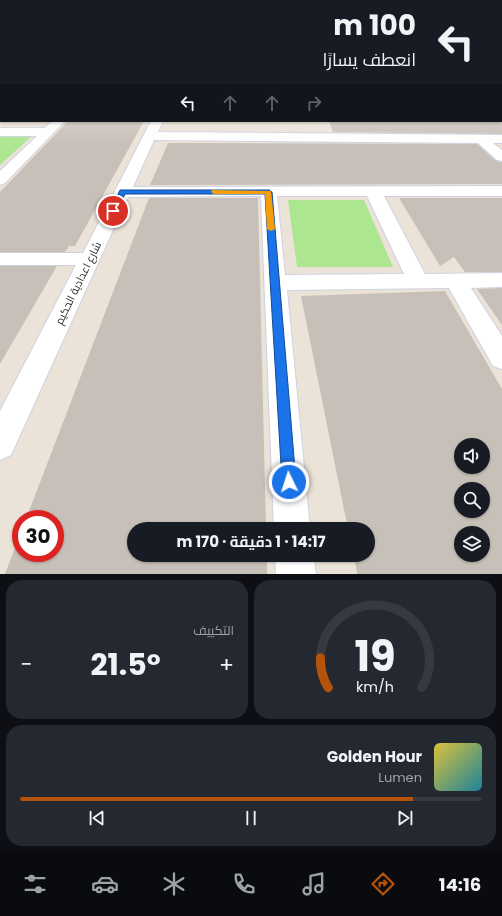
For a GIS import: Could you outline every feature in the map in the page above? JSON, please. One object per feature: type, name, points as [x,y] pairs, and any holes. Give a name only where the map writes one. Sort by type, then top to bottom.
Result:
[{"type":"street","points":[[1,179],[58,122]]},
{"type":"street","points":[[153,129],[502,138]]},
{"type":"street","name":"شارع اعدادية الحكيم","points":[[0,444],[7,416],[90,259],[153,129]]},
{"type":"street","points":[[0,132],[48,132]]},
{"type":"street","points":[[480,138],[502,157]]},
{"type":"street","points":[[373,191],[418,282]]},
{"type":"street","points":[[123,192],[502,191]]},
{"type":"street","points":[[269,192],[291,522]]},
{"type":"street","points":[[0,259],[90,259]]},
{"type":"street","points":[[274,283],[502,280]]},
{"type":"street","points":[[456,281],[502,358]]},
{"type":"street","points":[[295,562],[296,574]]},
{"type":"green space","points":[[0,135],[32,136],[0,165]]},
{"type":"green space","points":[[288,200],[364,200],[393,267],[297,267]]},
{"type":"building","points":[[67,122],[143,122],[75,246],[69,246],[65,252],[0,252],[0,192]]},
{"type":"building","points":[[329,122],[502,122],[502,134],[333,132]]},
{"type":"building","points":[[168,143],[477,144],[496,161],[502,162],[502,184],[150,185]]},
{"type":"building","points":[[149,198],[258,198],[266,522],[127,522],[127,562],[267,562],[267,574],[5,574],[12,556],[12,562],[64,562],[64,510],[29,510]]},
{"type":"building","points":[[399,198],[502,198],[502,272],[465,272],[454,257],[440,266]]},
{"type":"building","points":[[0,266],[57,266],[0,364]]},
{"type":"building","points":[[502,288],[502,325],[477,289]]},
{"type":"building","points":[[445,291],[502,389],[502,574],[357,574],[355,562],[375,562],[375,522],[347,522],[301,296]]},
{"type":"slow traffic","points":[[214,192],[269,192],[271,229]]},
{"type":"route","points":[[113,211],[123,192],[269,192],[274,283],[289,482]]}]
